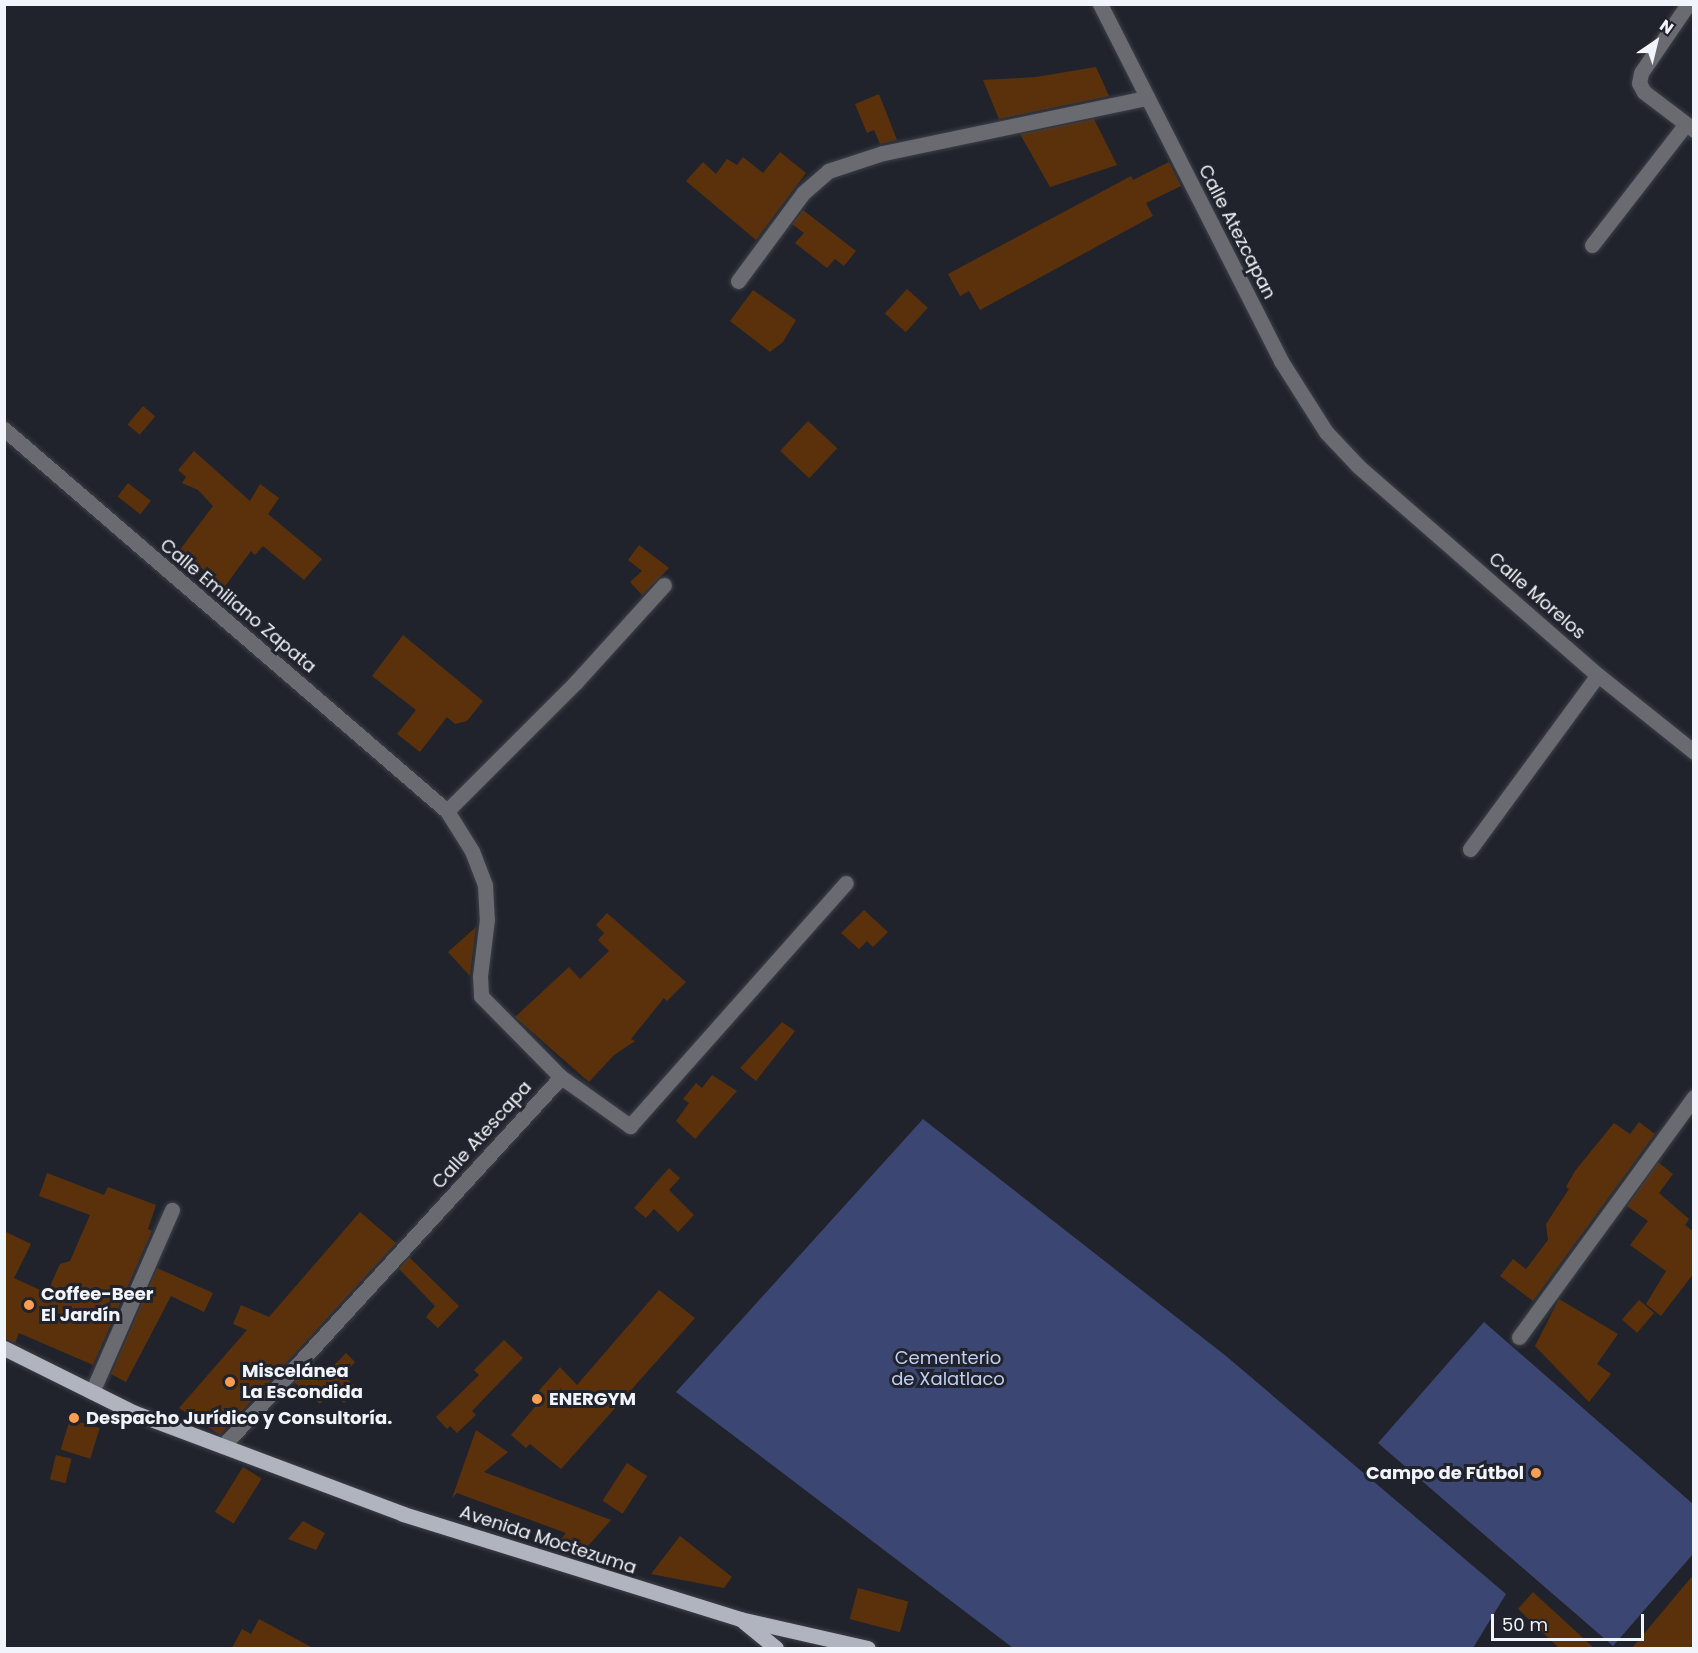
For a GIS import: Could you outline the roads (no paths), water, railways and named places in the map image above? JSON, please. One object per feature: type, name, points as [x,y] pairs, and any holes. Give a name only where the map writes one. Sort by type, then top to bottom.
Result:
[{"type":"main road","name":"Avenida Moctezuma","points":[[4,1348],[135,1413],[403,1514],[740,1619],[868,1648]]},
{"type":"main road","points":[[740,1619],[776,1648]]},
{"type":"street","name":"Calle Atezcapan","points":[[1100,4],[1146,98],[1304,402],[1358,466]]},
{"type":"street","points":[[1592,244],[1690,127],[1644,92],[1639,83],[1641,73],[1688,4]]},
{"type":"street","points":[[738,281],[803,193],[828,171],[882,153],[1146,98]]},
{"type":"street","name":"Calle Emiliano Zapata","points":[[4,429],[447,812]]},
{"type":"street","name":"Calle Morelos","points":[[1358,466],[1598,675],[1694,752]]},
{"type":"street","points":[[664,585],[576,682],[447,812],[472,851],[485,885],[487,918],[480,976],[481,996],[561,1077],[630,1126],[846,884]]},
{"type":"street","points":[[1470,849],[1598,675]]},
{"type":"street","name":"Calle Atescapa","points":[[223,1446],[561,1077]]},
{"type":"street","points":[[1519,1337],[1694,1097]]},
{"type":"street","points":[[92,1392],[172,1210]]},
{"type":"place","name":"Coffee-Beer El Jardín","points":[[29,1305]]},
{"type":"place","name":"Miscelánea La Escondida","points":[[230,1382]]},
{"type":"place","name":"ENERGYM","points":[[537,1399]]},
{"type":"place","name":"Despacho Jurídico y Consultoría.","points":[[74,1418]]},
{"type":"place","name":"Campo de Fútbol","points":[[1536,1473]]},
{"type":"park label","name":"Cementerio de Xalatlaco","points":[[948,1369]]}]
